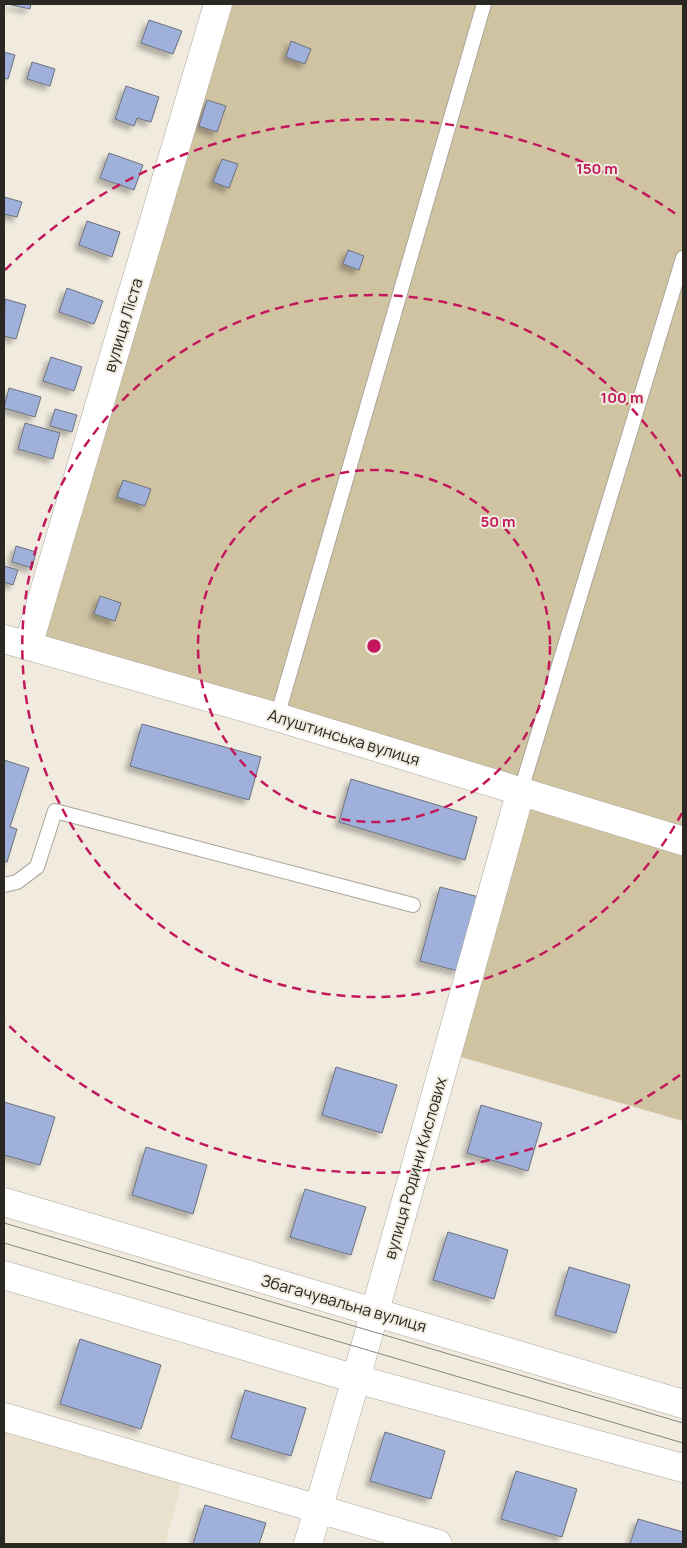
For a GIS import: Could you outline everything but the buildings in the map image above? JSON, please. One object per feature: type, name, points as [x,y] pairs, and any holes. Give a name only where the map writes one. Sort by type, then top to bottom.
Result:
[{"type":"street","name":"вулиця Ліста","points":[[16,642],[218,4]]},
{"type":"street","name":"Алуштинська вулиця","points":[[16,642],[277,717],[683,841]]},
{"type":"street","name":"вулиця Родини Кислових","points":[[308,1544],[521,790]]},
{"type":"street","name":"Збагачувальна вулиця","points":[[4,1202],[683,1404]]},
{"type":"street","points":[[4,1275],[356,1379],[683,1468]]},
{"type":"street","points":[[4,1417],[438,1544]]},
{"type":"lane","points":[[277,717],[484,4]]},
{"type":"lane","points":[[521,790],[683,258]]},
{"type":"lane","points":[[4,885],[17,882],[37,867],[56,810],[413,905]]},
{"type":"shaded area","points":[[218,4],[683,4],[683,1121],[447,1053],[521,791],[28,646]]},
{"type":"shaded area","points":[[4,1433],[182,1481],[165,1544],[4,1544]]},
{"type":"tram line","points":[[4,1223],[683,1423]]},
{"type":"tram line","points":[[4,1243],[683,1443]]}]
